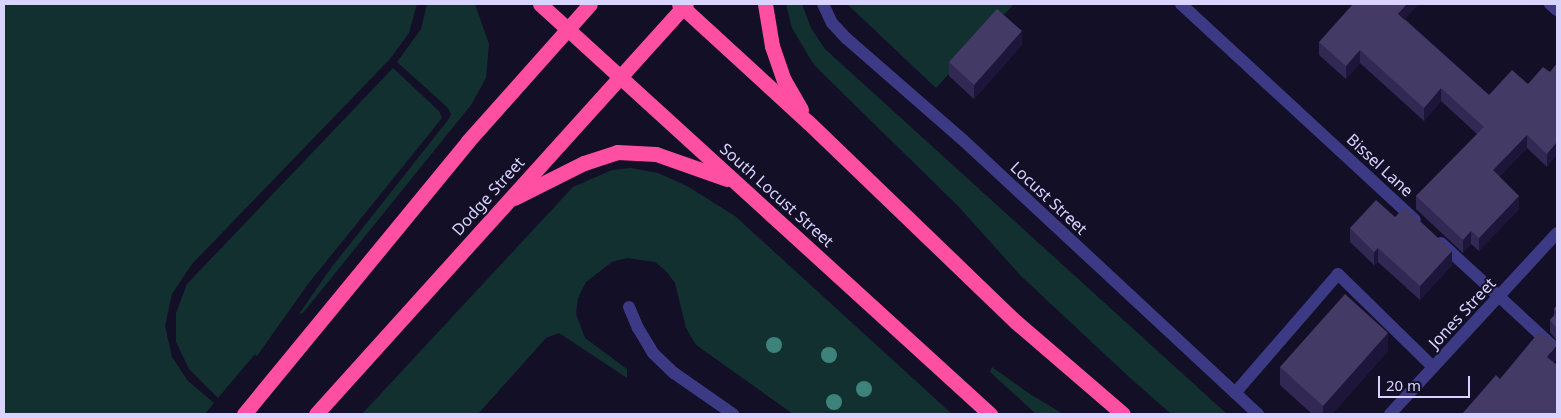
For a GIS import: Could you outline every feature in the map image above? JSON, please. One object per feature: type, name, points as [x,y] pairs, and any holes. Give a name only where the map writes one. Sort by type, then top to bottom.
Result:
[{"type":"highway","name":"South Locust Street","points":[[540,4],[990,414]]},
{"type":"highway","points":[[244,414],[468,141],[590,4]]},
{"type":"highway","points":[[765,4],[775,55],[784,80],[808,122]]},
{"type":"highway","points":[[683,5],[1016,322],[1123,414]]},
{"type":"highway","name":"Dodge Street","points":[[317,413],[683,5]]},
{"type":"highway","points":[[509,200],[584,163],[617,152],[656,154],[738,184]]},
{"type":"street","name":"Locust Street","points":[[822,4],[832,23],[846,38],[963,140],[1258,414]]},
{"type":"street","name":"Bissel Lane","points":[[1181,4],[1557,350]]},
{"type":"street","points":[[1550,4],[1557,10]]},
{"type":"street","name":"Jones Street","points":[[1390,414],[1557,233]]},
{"type":"street","points":[[1235,393],[1338,274],[1433,367]]},
{"type":"street","points":[[630,307],[638,328],[654,353],[674,372],[733,414]]},
{"type":"green space","points":[[4,4],[417,4],[409,33],[390,59],[192,264],[172,294],[165,326],[172,357],[188,381],[214,403],[205,414],[4,414]]},
{"type":"green space","points":[[427,4],[475,4],[489,44],[486,78],[471,105],[303,313],[299,314],[331,268],[451,114],[448,108],[397,62],[421,29]]},
{"type":"green space","points":[[786,4],[802,4],[811,28],[825,49],[1227,414],[1171,414],[1128,376],[1021,276],[958,206],[814,65],[792,28]]},
{"type":"green space","points":[[847,4],[1014,4],[936,88]]},
{"type":"green space","points":[[393,68],[439,111],[442,118],[308,284],[257,356],[255,354],[218,398],[189,369],[176,342],[176,313],[187,284]]},
{"type":"green space","points":[[631,168],[658,173],[687,186],[735,216],[952,414],[793,414],[696,345],[686,328],[675,283],[666,271],[655,262],[627,258],[612,262],[586,282],[578,298],[576,314],[585,338],[627,369],[627,378],[559,333],[546,338],[478,414],[362,414],[573,187],[612,170]]},
{"type":"green space","points":[[992,367],[1030,394],[1063,414],[1036,414],[990,372]]},
{"type":"building","points":[[1353,4],[1407,4],[1398,14],[1489,95],[1512,70],[1528,84],[1543,67],[1550,72],[1557,63],[1557,142],[1547,154],[1527,135],[1493,170],[1519,196],[1479,238],[1471,231],[1463,240],[1416,196],[1484,127],[1441,88],[1424,108],[1360,50],[1346,66],[1319,42]]},
{"type":"building","points":[[997,9],[1022,31],[974,85],[949,62]]},
{"type":"building","points":[[1376,200],[1395,217],[1405,207],[1452,251],[1420,286],[1378,248],[1374,252],[1350,228]]},
{"type":"building","points":[[1345,294],[1388,333],[1323,406],[1280,367]]},
{"type":"building","points":[[1557,312],[1557,329],[1550,320]]},
{"type":"building","points":[[1539,332],[1557,344],[1547,357],[1557,365],[1557,414],[1462,414],[1496,375],[1500,379]]}]
